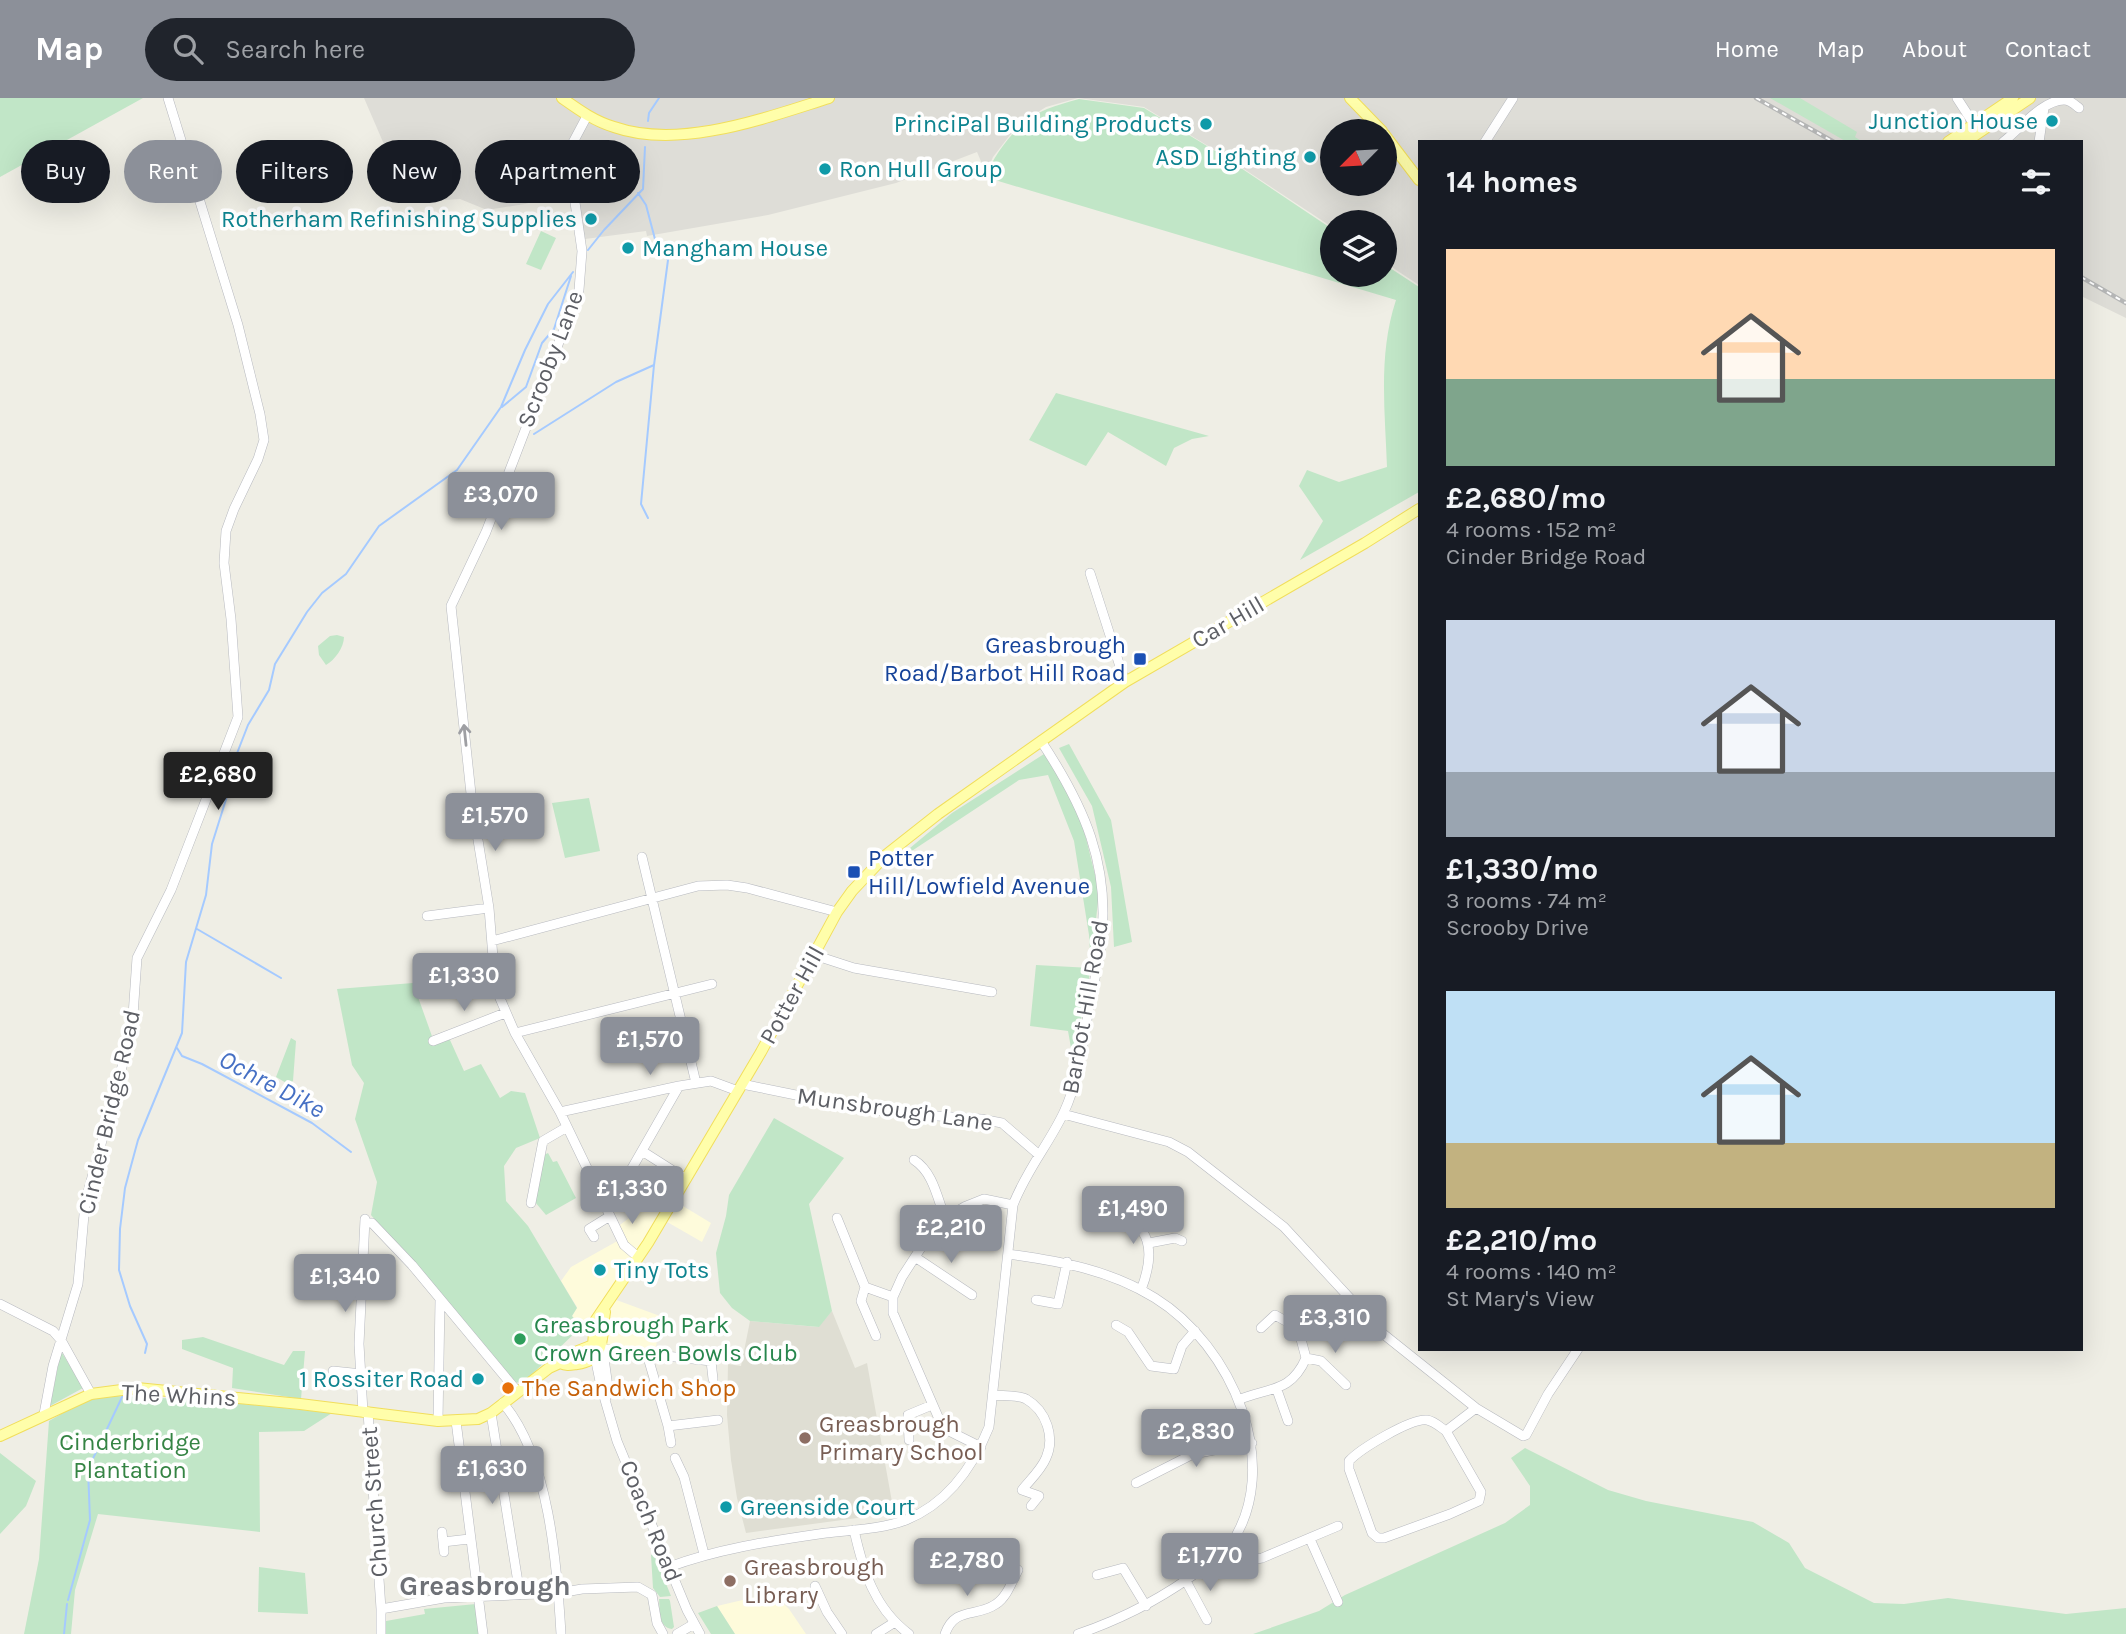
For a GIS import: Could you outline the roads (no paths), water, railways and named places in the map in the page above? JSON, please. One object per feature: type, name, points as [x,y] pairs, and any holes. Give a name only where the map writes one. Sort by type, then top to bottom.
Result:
[{"type":"main road","points":[[562,98],[587,116],[614,127],[669,135],[727,127],[824,99]]},
{"type":"main road","points":[[1350,98],[1370,119]]},
{"type":"main road","points":[[1952,140],[1977,128],[2015,100],[2030,98]]},
{"type":"main road","points":[[1967,140],[1977,128]]},
{"type":"main road","points":[[1397,151],[1418,179]]},
{"type":"main road","name":"Car Hill","points":[[1041,741],[1125,682],[1418,510]]},
{"type":"main road","name":"Potter Hill","points":[[597,1352],[595,1321],[686,1179],[837,912],[852,891],[886,855],[1041,741]]},
{"type":"main road","points":[[560,1363],[566,1366],[597,1352]]},
{"type":"main road","points":[[491,1413],[517,1391],[560,1363],[565,1356],[597,1352]]},
{"type":"main road","points":[[597,1352],[597,1371]]},
{"type":"main road","name":"The Whins","points":[[0,1436],[91,1394],[137,1388],[438,1421],[478,1419],[491,1413]]},
{"type":"street","name":"Cinder Bridge Road","points":[[44,1415],[48,1386],[78,1284],[85,1203],[132,1030],[137,958],[171,890],[237,717],[231,619],[224,563],[226,531],[264,440],[238,325],[168,98]]},
{"type":"street","points":[[1486,140],[1513,98]]},
{"type":"street","points":[[1957,98],[1977,128]]},
{"type":"street","points":[[2015,100],[2034,114]]},
{"type":"street","points":[[2005,140],[2034,114],[2056,100],[2070,101],[2079,108]]},
{"type":"street","points":[[2039,140],[2044,108]]},
{"type":"street","name":"Scrooby Lane","points":[[587,116],[570,148],[569,161],[581,242],[579,289],[486,531],[451,606],[472,803],[489,908],[496,982],[505,1013],[560,1112],[624,1245],[638,1257]]},
{"type":"street","points":[[1090,573],[1125,682]]},
{"type":"street","name":"Barbot Hill Road","points":[[669,1567],[704,1554],[780,1539],[897,1522],[919,1513],[955,1485],[971,1467],[981,1447],[989,1427],[1013,1205],[1023,1179],[1063,1114],[1079,1060],[1101,946],[1102,888],[1097,855],[1084,815],[1064,775],[1041,741]]},
{"type":"street","points":[[642,857],[696,1083]]},
{"type":"street","points":[[492,941],[698,886],[727,885],[837,912]]},
{"type":"street","points":[[427,916],[489,908]]},
{"type":"street","points":[[814,955],[853,968],[992,992]]},
{"type":"street","points":[[515,1033],[712,984]]},
{"type":"street","points":[[433,1041],[505,1013]]},
{"type":"street","name":"Munsbrough Lane","points":[[560,1112],[711,1081],[913,1116],[981,1119],[1002,1124],[1038,1154]]},
{"type":"street","points":[[594,1237],[589,1229],[609,1213],[679,1086]]},
{"type":"street","points":[[1063,1114],[1169,1142],[1188,1152],[1284,1227],[1382,1333],[1476,1408],[1523,1436],[1577,1351]]},
{"type":"street","points":[[531,1203],[543,1140],[567,1127]]},
{"type":"street","points":[[642,1151],[686,1179]]},
{"type":"street","points":[[914,1160],[930,1175],[945,1218]]},
{"type":"street","points":[[981,1447],[949,1431],[932,1405],[893,1313],[892,1297],[937,1223],[984,1199],[1013,1205]]},
{"type":"street","points":[[1110,1207],[1135,1222],[1149,1243],[1150,1267],[1141,1290]]},
{"type":"street","points":[[837,1218],[865,1287],[861,1301],[876,1336]]},
{"type":"street","name":"Church Street","points":[[381,1634],[359,1344],[365,1220],[372,1223],[440,1300]]},
{"type":"street","points":[[1149,1243],[1175,1238],[1182,1241]]},
{"type":"street","points":[[1008,1254],[1067,1262],[1097,1270],[1157,1299],[1195,1331],[1228,1376],[1252,1443],[1253,1480],[1244,1516],[1228,1548],[1186,1581],[1146,1606],[1078,1634]]},
{"type":"street","points":[[915,1257],[972,1295]]},
{"type":"street","points":[[1036,1300],[1058,1304],[1067,1262]]},
{"type":"street","points":[[865,1287],[892,1297]]},
{"type":"street","points":[[440,1300],[517,1391]]},
{"type":"street","points":[[438,1421],[440,1300]]},
{"type":"street","points":[[0,1304],[46,1326],[61,1340],[91,1394]]},
{"type":"street","points":[[1238,1400],[1252,1394],[1277,1390],[1295,1379],[1306,1358],[1298,1328],[1275,1314],[1261,1328]]},
{"type":"street","points":[[1116,1325],[1128,1332],[1151,1366],[1174,1369],[1182,1346],[1195,1331]]},
{"type":"street","points":[[597,1352],[711,1361],[713,1380]]},
{"type":"street","name":"Coach Road","points":[[597,1352],[608,1387],[606,1398]]},
{"type":"street","points":[[647,1354],[671,1443]]},
{"type":"street","points":[[1306,1358],[1321,1361],[1346,1385]]},
{"type":"street","points":[[333,1371],[362,1374]]},
{"type":"street","name":"Coach Road","points":[[597,1371],[617,1441],[700,1634]]},
{"type":"street","points":[[1277,1390],[1288,1421]]},
{"type":"street","points":[[993,1395],[1024,1398],[1035,1406],[1049,1429],[1051,1439],[1045,1461],[1023,1490],[1039,1496],[1031,1506]]},
{"type":"street","points":[[503,1403],[523,1430],[538,1475],[552,1538],[561,1634]]},
{"type":"street","points":[[909,1440],[908,1415],[932,1405]]},
{"type":"street","points":[[1446,1431],[1476,1408]]},
{"type":"street","points":[[491,1413],[520,1595]]},
{"type":"street","points":[[1423,1419],[1432,1421],[1446,1431],[1480,1492],[1479,1501],[1450,1514],[1378,1538],[1372,1532],[1349,1469],[1349,1461],[1356,1453],[1404,1426],[1423,1419]]},
{"type":"street","points":[[668,1426],[718,1420]]},
{"type":"street","points":[[456,1421],[483,1634]]},
{"type":"street","points":[[1136,1483],[1193,1454],[1252,1443]]},
{"type":"street","points":[[675,1458],[684,1477],[704,1554]]},
{"type":"street","points":[[1228,1548],[1240,1557],[1262,1559],[1338,1525]]},
{"type":"street","points":[[854,1530],[862,1569],[875,1594],[895,1622],[909,1634]]},
{"type":"street","points":[[443,1542],[469,1539]]},
{"type":"street","points":[[1310,1539],[1338,1602]]},
{"type":"street","points":[[944,1634],[949,1624],[958,1616],[994,1606],[1000,1601],[1018,1570],[999,1560],[981,1564]]},
{"type":"street","points":[[1097,1575],[1123,1568],[1146,1606]]},
{"type":"street","points":[[1186,1581],[1207,1620]]},
{"type":"street","points":[[381,1609],[444,1598],[638,1587],[652,1595],[657,1623],[663,1634]]},
{"type":"street","points":[[816,1587],[842,1634]]},
{"type":"street","points":[[876,1634],[895,1622]]},
{"type":"street","points":[[677,1634],[694,1624]]},
{"type":"waterway","points":[[648,121],[649,113],[659,98]]},
{"type":"waterway","points":[[588,250],[643,189],[645,147]]},
{"type":"waterway","points":[[640,196],[646,205],[656,243],[668,260],[654,365],[641,504],[648,518]]},
{"type":"waterway","points":[[145,1353],[147,1344],[130,1306],[119,1270],[125,1188],[138,1140],[182,1033],[186,962],[206,895],[212,844],[234,774],[234,761],[248,725],[269,690],[275,664],[322,593],[346,574],[379,526],[457,470],[501,407],[548,304],[573,272]]},
{"type":"waterway","points":[[502,407],[526,387],[542,343],[554,329],[571,276]]},
{"type":"waterway","points":[[534,434],[616,382],[654,365]]},
{"type":"waterway","points":[[197,929],[281,978]]},
{"type":"waterway","name":"Ochre Dike","points":[[177,1048],[182,1056],[312,1123],[351,1152]]},
{"type":"waterway","points":[[68,1600],[90,1520],[88,1469],[123,1395]]},
{"type":"waterway","points":[[64,1634],[67,1604]]},
{"type":"railway","points":[[1756,98],[1830,140]]},
{"type":"railway","points":[[2083,278],[2126,303]]},
{"type":"place","name":"Junction House","points":[[2052,121]]},
{"type":"place","name":"PrinciPal Building Products","points":[[1206,124]]},
{"type":"place","name":"ASD Lighting","points":[[1310,157]]},
{"type":"place","name":"Ron Hull Group","points":[[825,169]]},
{"type":"place","name":"Rotherham Refinishing Supplies","points":[[591,219]]},
{"type":"place","name":"Mangham House","points":[[628,248]]},
{"type":"place","name":"Greasbrough Road/Barbot Hill Road","points":[[1140,659]]},
{"type":"place","name":"Potter Hill/Lowfield Avenue","points":[[854,872]]},
{"type":"place","name":"Tiny Tots","points":[[600,1270]]},
{"type":"place","name":"Greasbrough Park Crown Green Bowls Club","points":[[520,1339]]},
{"type":"place","name":"1 Rossiter Road","points":[[478,1379]]},
{"type":"place","name":"The Sandwich Shop","points":[[508,1388]]},
{"type":"place","name":"Greasbrough Primary School","points":[[805,1438]]},
{"type":"place","name":"Greenside Court","points":[[726,1507]]},
{"type":"place","name":"Greasbrough Library","points":[[730,1581]]},
{"type":"district","name":"Greasbrough","points":[[485,1585]]},
{"type":"park label","name":"Cinderbridge Plantation","points":[[130,1456]]}]
